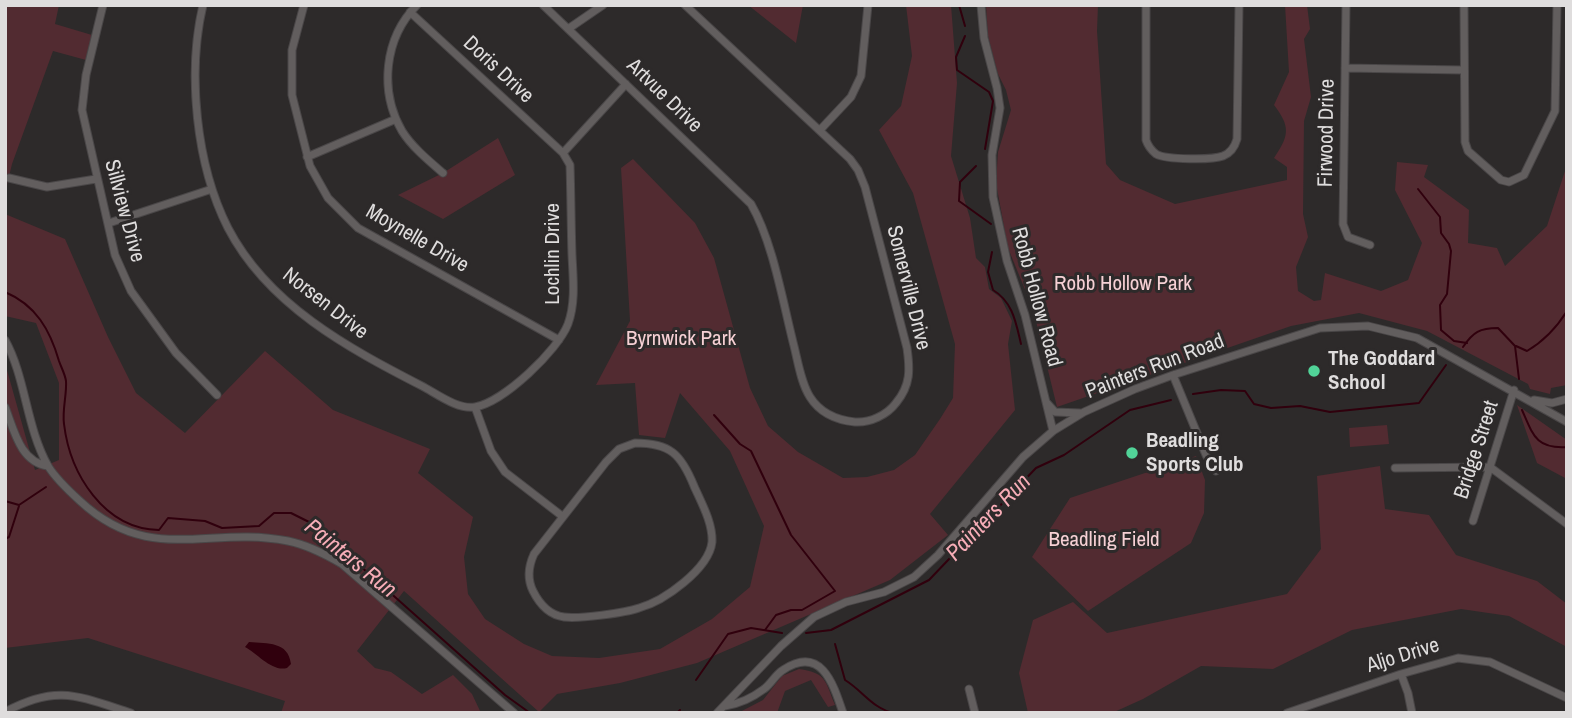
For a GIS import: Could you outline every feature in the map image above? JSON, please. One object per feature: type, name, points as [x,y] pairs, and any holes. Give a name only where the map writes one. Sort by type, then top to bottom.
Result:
[{"type":"street","name":"Sillview Drive","points":[[103,5],[86,75],[82,110],[115,255],[131,292],[176,353],[217,396]]},
{"type":"street","name":"Norsen Drive","points":[[203,5],[195,59],[195,97],[212,189],[228,228],[250,262],[286,301],[359,354],[456,404],[475,407]]},
{"type":"street","name":"Moynelle Drive","points":[[304,5],[292,50],[292,95],[307,157],[328,198],[358,228],[559,340]]},
{"type":"street","points":[[417,5],[399,28],[391,47],[388,83],[390,103],[403,133],[421,154],[443,173]]},
{"type":"street","name":"Artvue Drive","points":[[543,5],[741,194],[758,215]]},
{"type":"street","points":[[568,29],[603,5]]},
{"type":"street","name":"Somerville Drive","points":[[685,5],[820,130],[858,170],[865,187],[907,348],[910,370],[905,391],[893,407],[878,418],[859,422],[841,420],[823,412],[809,396],[758,215]]},
{"type":"street","points":[[820,130],[851,97],[861,76],[867,5]]},
{"type":"street","name":"Robb Hollow Road","points":[[981,5],[984,38],[1000,108],[992,155],[993,197],[1007,261],[1028,326],[1053,431]]},
{"type":"street","points":[[1146,5],[1145,131],[1149,147],[1155,153],[1169,157],[1205,158],[1223,156],[1235,145],[1238,127],[1239,5]]},
{"type":"street","name":"Firwood Drive","points":[[1346,5],[1343,224],[1348,237],[1370,245]]},
{"type":"street","points":[[1464,5],[1462,70],[1465,142],[1468,151],[1489,171],[1501,180],[1509,182],[1524,175],[1555,111],[1557,5]]},
{"type":"street","name":"Doris Drive","points":[[410,12],[562,153]]},
{"type":"street","points":[[1345,68],[1462,70]]},
{"type":"street","points":[[562,153],[626,84]]},
{"type":"street","points":[[307,157],[396,119]]},
{"type":"street","name":"Lochlin Drive","points":[[475,407],[494,400],[540,362],[559,340],[568,323],[573,300],[570,165],[562,153]]},
{"type":"street","points":[[9,178],[47,187],[96,179]]},
{"type":"street","points":[[109,223],[212,189]]},
{"type":"street","name":"Painters Run Road","points":[[718,713],[781,646],[814,617],[846,602],[884,592],[914,577],[938,555],[1023,457],[1053,431],[1084,412],[1172,375],[1320,328],[1368,326],[1417,338],[1567,422]]},
{"type":"street","points":[[5,340],[11,350],[29,414],[48,466],[86,507],[116,528],[146,538],[177,541],[253,538],[287,541],[318,550],[342,564],[514,713]]},
{"type":"street","points":[[1172,375],[1206,455],[1216,471]]},
{"type":"street","name":"Bridge Street","points":[[1473,520],[1514,390]]},
{"type":"street","points":[[1044,398],[1055,412],[1084,412]]},
{"type":"street","points":[[1530,399],[1552,403],[1567,399]]},
{"type":"street","points":[[5,407],[20,444],[29,458],[38,465],[48,466]]},
{"type":"street","points":[[475,407],[491,451],[505,472],[562,516]]},
{"type":"street","points":[[635,443],[656,443],[673,452],[686,466],[708,519],[712,541],[707,558],[698,570],[663,597],[639,608],[564,617],[547,610],[539,603],[531,587],[530,576],[530,564],[534,554],[562,516],[606,461],[619,449],[635,443]]},
{"type":"street","points":[[1395,468],[1490,467],[1567,524]]},
{"type":"street","name":"Aljo Drive","points":[[1287,713],[1449,659],[1480,660],[1567,698]]},
{"type":"street","points":[[724,706],[740,703],[765,688],[780,671],[806,661],[825,670],[843,713]]},
{"type":"street","points":[[1401,674],[1412,713]]},
{"type":"street","points":[[969,689],[975,713]]},
{"type":"street","points":[[5,712],[25,701],[60,693],[79,696],[131,713]]},
{"type":"green space","points":[[5,5],[59,5],[55,24],[92,35],[86,60],[53,51],[12,164],[5,193]]},
{"type":"green space","points":[[748,5],[803,5],[796,43]]},
{"type":"green space","name":"Byrnwick Park","points":[[906,5],[951,5],[957,83],[951,156],[970,218],[976,258],[985,267],[989,289],[1001,298],[1012,321],[1008,344],[1015,410],[930,514],[948,535],[890,580],[697,663],[620,683],[557,694],[539,712],[404,591],[357,651],[375,668],[391,672],[422,694],[453,675],[472,694],[481,713],[281,713],[285,701],[88,638],[5,648],[5,363],[35,470],[59,460],[59,383],[36,323],[5,316],[5,214],[65,239],[136,393],[185,433],[265,351],[333,410],[430,449],[418,473],[473,517],[464,557],[468,594],[485,619],[524,644],[552,656],[599,658],[660,649],[712,619],[750,587],[764,526],[730,451],[680,393],[665,438],[639,435],[635,383],[596,385],[630,321],[621,168],[633,159],[695,223],[714,258],[750,388],[768,426],[798,452],[843,478],[867,477],[894,470],[915,455],[953,398],[955,344],[913,193],[879,130],[901,106],[912,56]]},
{"type":"green space","name":"Robb Hollow Park","points":[[986,5],[1098,5],[1097,31],[1106,164],[1120,180],[1175,204],[1287,180],[1287,167],[1274,158],[1283,144],[1286,132],[1283,119],[1274,105],[1289,72],[1285,5],[1307,5],[1310,29],[1304,39],[1311,97],[1304,121],[1303,214],[1308,237],[1296,267],[1298,291],[1314,301],[1321,300],[1325,273],[1381,291],[1408,280],[1422,243],[1395,190],[1397,162],[1428,165],[1424,177],[1469,210],[1468,243],[1497,248],[1505,266],[1547,226],[1567,165],[1567,385],[1551,388],[1550,394],[1530,389],[1528,384],[1427,331],[1359,313],[1291,326],[1057,407],[1033,309],[1008,248],[996,183],[998,152],[1011,110],[988,36]]},
{"type":"green space","points":[[498,138],[515,175],[443,219],[398,195],[443,173]]},
{"type":"green space","points":[[1517,405],[1567,440],[1567,479],[1537,463]]},
{"type":"green space","points":[[1387,425],[1389,444],[1350,447],[1349,428]]},
{"type":"green space","name":"Beadling Field","points":[[1196,456],[1205,480],[1204,513],[1191,543],[1088,611],[1032,557],[1070,498]]},
{"type":"green space","points":[[1380,466],[1385,509],[1429,515],[1456,555],[1537,581],[1567,604],[1567,647],[1509,616],[1461,609],[1352,630],[1273,669],[1201,666],[1112,713],[1028,713],[1019,673],[1033,620],[1073,602],[1107,633],[1287,594],[1321,549],[1317,476]]},
{"type":"green space","points":[[799,669],[815,673],[824,680],[835,705],[828,707],[811,680],[785,691],[777,713],[738,713],[763,700],[782,676]]},
{"type":"shaded area","points":[[249,642],[281,647],[286,651],[291,664],[281,669],[271,665],[245,647]]},
{"type":"waterway","points":[[959,5],[965,26]]},
{"type":"waterway","points":[[965,36],[956,57],[957,70],[989,92],[993,101],[985,149]]},
{"type":"waterway","points":[[976,166],[960,182],[959,201],[991,224]]},
{"type":"waterway","points":[[1418,189],[1440,217],[1441,233],[1451,251],[1447,294],[1440,305],[1441,330],[1454,341],[1467,343]]},
{"type":"waterway","points":[[992,252],[988,272],[993,290],[1009,307],[1021,344]]},
{"type":"waterway","name":"Painters Run","points":[[5,292],[33,311],[51,339],[66,381],[64,419],[74,462],[82,479],[106,509],[139,527],[159,530],[168,518],[205,521],[222,528],[259,526],[274,513],[291,513],[313,524],[505,695],[530,713]]},
{"type":"waterway","points":[[1516,346],[1527,351],[1533,347],[1550,333],[1567,311]]},
{"type":"waterway","name":"Painters Run","points":[[1463,347],[1478,332],[1498,328],[1515,346],[1519,379]]},
{"type":"waterway","name":"Painters Run","points":[[1193,394],[1221,390],[1245,391],[1254,404],[1271,408],[1300,406],[1330,412],[1419,403],[1446,365]]},
{"type":"waterway","name":"Painters Run","points":[[806,633],[831,630],[929,580],[1036,468],[1064,455],[1130,410],[1171,400]]},
{"type":"waterway","name":"Painters Run","points":[[1522,410],[1537,439],[1548,446],[1567,447]]},
{"type":"waterway","points":[[714,415],[740,444],[751,451],[791,535],[835,591],[802,610],[776,615],[765,630]]},
{"type":"waterway","points":[[5,501],[19,505],[46,487]]},
{"type":"waterway","points":[[5,539],[9,537],[19,506]]},
{"type":"waterway","name":"Painters Run","points":[[696,680],[728,634],[751,628],[782,633]]},
{"type":"waterway","points":[[835,644],[845,680],[874,704],[894,713]]},
{"type":"waterway","name":"Painters Run","points":[[677,713],[680,710]]},
{"type":"place","name":"The Goddard School","points":[[1314,371]]},
{"type":"place","name":"Beadling Sports Club","points":[[1132,453]]}]
